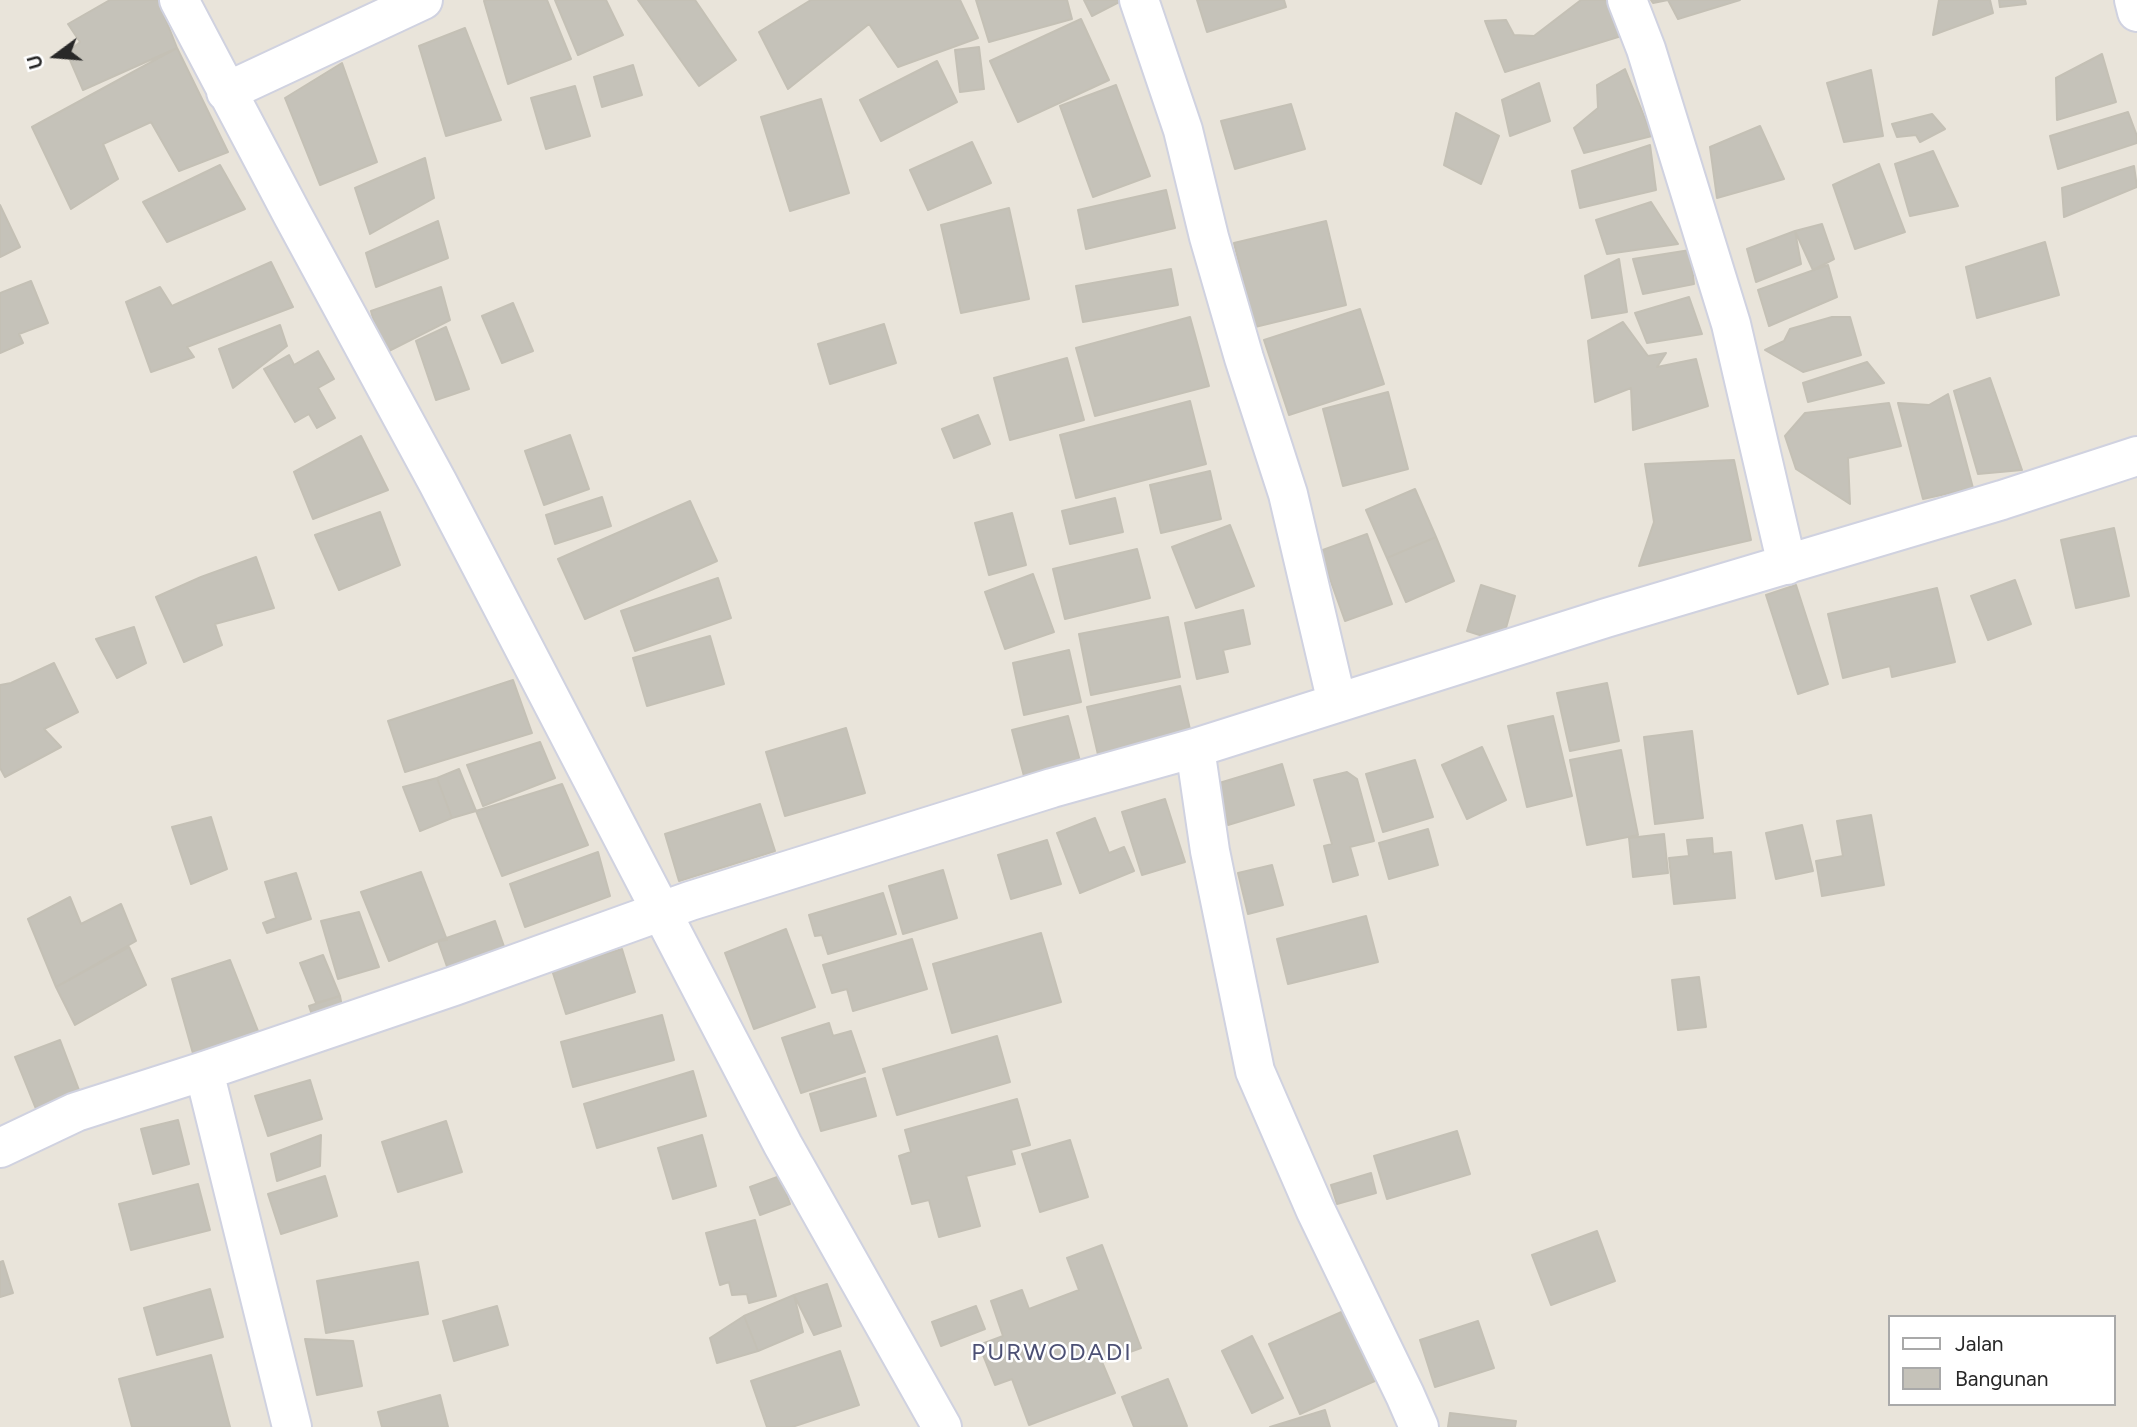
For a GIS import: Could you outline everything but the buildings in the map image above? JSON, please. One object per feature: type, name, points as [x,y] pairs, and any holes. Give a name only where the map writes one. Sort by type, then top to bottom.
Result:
[{"type":"street","points":[[179,0],[438,483],[783,1145],[943,1427]]},
{"type":"street","points":[[226,92],[423,0]]},
{"type":"street","points":[[1139,0],[1183,130],[1209,237],[1240,346],[1288,494],[1337,703]]},
{"type":"street","points":[[1627,0],[1646,49],[1731,324],[1787,565]]},
{"type":"street","points":[[2134,0],[2137,12]]},
{"type":"street","points":[[0,1148],[76,1112],[454,986],[661,911],[1052,788],[1195,748],[1606,618],[2002,500],[2137,456]]},
{"type":"street","points":[[1195,748],[1210,851],[1255,1071],[1315,1209],[1419,1427]]},
{"type":"street","points":[[204,1071],[292,1427]]},
{"type":"district","name":"PURWODADI","points":[[1052,1353]]}]
